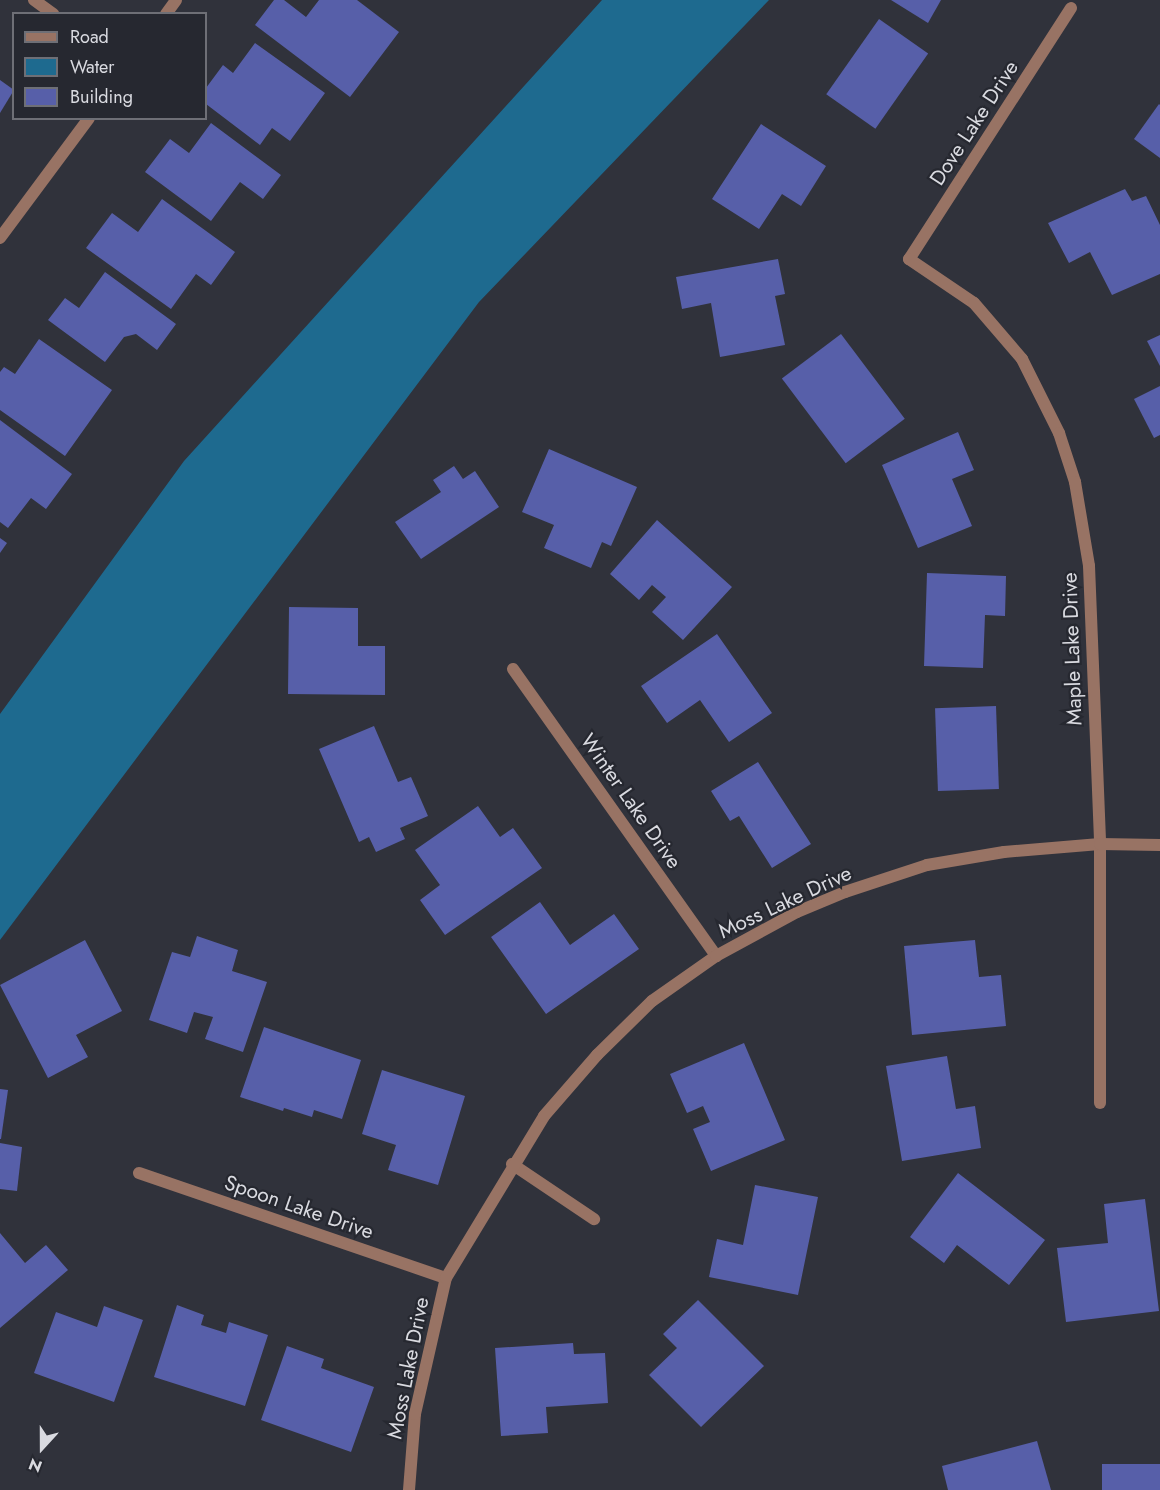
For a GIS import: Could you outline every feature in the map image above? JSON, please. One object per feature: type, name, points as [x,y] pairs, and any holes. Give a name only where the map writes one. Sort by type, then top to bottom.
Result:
[{"type":"street","points":[[34,0],[50,12]]},
{"type":"street","name":"Dove Lake Drive","points":[[909,259],[1071,8]]},
{"type":"street","points":[[0,238],[88,120]]},
{"type":"street","name":"Maple Lake Drive","points":[[909,259],[974,303],[1022,359],[1065,453],[1084,523],[1089,566],[1100,844],[1100,1103]]},
{"type":"street","name":"Winter Lake Drive","points":[[513,669],[716,956]]},
{"type":"street","name":"Moss Lake Drive","points":[[409,1490],[415,1414],[446,1278],[512,1164],[544,1116],[597,1055],[652,1001],[716,956],[835,896],[927,865],[1004,852],[1100,844],[1160,845]]},
{"type":"street","points":[[512,1164],[594,1219]]},
{"type":"street","name":"Spoon Lake Drive","points":[[140,1173],[446,1278]]},
{"type":"water","points":[[602,0],[769,0],[479,302],[0,940],[0,714],[184,461]]},
{"type":"building","points":[[274,0],[284,0],[306,17],[319,0],[357,0],[399,32],[350,97],[255,25]]},
{"type":"building","points":[[891,0],[941,0],[928,23]]},
{"type":"building","points":[[879,19],[928,53],[875,129],[826,94]]},
{"type":"building","points":[[255,43],[325,93],[290,141],[272,128],[260,145],[207,105],[207,87],[223,65],[233,73]]},
{"type":"building","points":[[0,80],[12,89],[12,93],[0,113]]},
{"type":"building","points":[[1160,105],[1160,158],[1134,139]]},
{"type":"building","points":[[211,123],[281,175],[263,199],[240,182],[211,221],[145,172],[170,139],[189,153]]},
{"type":"building","points":[[761,124],[826,166],[801,206],[782,194],[759,229],[712,199]]},
{"type":"building","points":[[1125,189],[1132,201],[1146,196],[1160,225],[1160,274],[1112,295],[1090,252],[1069,263],[1048,223]]},
{"type":"building","points":[[162,199],[235,252],[211,285],[196,274],[171,309],[86,248],[112,213],[138,232]]},
{"type":"building","points":[[778,259],[785,294],[775,296],[785,345],[720,357],[711,303],[682,309],[676,277]]},
{"type":"building","points":[[105,272],[176,324],[157,350],[136,334],[124,337],[105,362],[48,320],[65,298],[79,308]]},
{"type":"building","points":[[841,334],[905,419],[846,463],[782,379]]},
{"type":"building","points":[[1160,335],[1160,366],[1147,341]]},
{"type":"building","points":[[39,339],[112,390],[65,456],[0,410],[0,372],[4,367],[15,374]]},
{"type":"building","points":[[1160,386],[1160,435],[1154,438],[1134,399]]},
{"type":"building","points":[[0,420],[72,474],[46,509],[31,498],[8,528],[0,522]]},
{"type":"building","points":[[958,432],[974,470],[952,479],[972,526],[918,548],[882,465]]},
{"type":"building","points":[[549,449],[637,487],[611,546],[602,542],[591,568],[544,548],[554,525],[522,512]]},
{"type":"building","points":[[454,466],[463,479],[475,471],[499,507],[421,559],[395,522],[441,492],[433,480]]},
{"type":"building","points":[[657,520],[732,587],[683,640],[652,612],[666,597],[652,585],[639,600],[610,574]]},
{"type":"building","points":[[0,538],[7,543],[0,553]]},
{"type":"building","points":[[927,573],[1006,576],[1005,616],[985,615],[983,668],[924,666]]},
{"type":"building","points":[[289,607],[358,608],[358,646],[385,646],[385,695],[288,694]]},
{"type":"building","points":[[717,634],[772,713],[729,742],[700,700],[667,723],[641,686]]},
{"type":"building","points":[[996,706],[999,789],[938,791],[935,708]]},
{"type":"building","points":[[374,726],[398,782],[411,777],[428,816],[400,828],[405,839],[376,852],[369,837],[359,842],[319,749]]},
{"type":"building","points":[[758,762],[811,844],[772,868],[739,816],[730,821],[711,791]]},
{"type":"building","points":[[478,806],[500,837],[513,828],[542,868],[445,935],[420,900],[440,885],[415,850]]},
{"type":"building","points":[[540,902],[570,945],[614,914],[639,949],[546,1014],[491,937]]},
{"type":"building","points":[[197,936],[238,950],[232,971],[267,982],[243,1052],[205,1039],[213,1017],[194,1012],[187,1033],[149,1020],[172,952],[190,957]]},
{"type":"building","points":[[85,940],[122,1011],[76,1035],[88,1057],[48,1078],[0,985]]},
{"type":"building","points":[[975,940],[979,977],[1001,975],[1006,1026],[912,1035],[904,946]]},
{"type":"building","points":[[264,1027],[361,1060],[342,1119],[314,1110],[312,1117],[284,1108],[283,1111],[240,1097]]},
{"type":"building","points":[[744,1043],[785,1140],[711,1171],[693,1129],[710,1122],[703,1106],[687,1113],[670,1074]]},
{"type":"building","points":[[947,1056],[956,1109],[975,1106],[981,1148],[902,1161],[886,1066]]},
{"type":"building","points":[[382,1070],[465,1096],[438,1185],[388,1170],[396,1145],[362,1134]]},
{"type":"building","points":[[0,1089],[8,1090],[1,1139],[0,1139]]},
{"type":"building","points":[[0,1143],[22,1147],[17,1191],[0,1189]]},
{"type":"building","points":[[958,1173],[1045,1240],[1009,1285],[957,1245],[944,1263],[910,1237]]},
{"type":"building","points":[[755,1185],[818,1197],[798,1295],[709,1277],[717,1239],[743,1245]]},
{"type":"building","points":[[1145,1199],[1159,1311],[1066,1322],[1057,1248],[1108,1243],[1104,1204]]},
{"type":"building","points":[[0,1233],[25,1263],[46,1245],[68,1270],[0,1328]]},
{"type":"building","points":[[698,1300],[764,1366],[701,1427],[649,1375],[677,1348],[663,1334]]},
{"type":"building","points":[[177,1305],[204,1315],[201,1325],[226,1333],[229,1322],[268,1335],[245,1406],[154,1377]]},
{"type":"building","points":[[104,1306],[143,1320],[114,1402],[34,1373],[56,1312],[97,1327]]},
{"type":"building","points":[[573,1343],[574,1354],[605,1353],[608,1403],[546,1407],[548,1433],[501,1436],[495,1348]]},
{"type":"building","points":[[287,1346],[324,1359],[321,1368],[374,1387],[351,1452],[261,1420]]},
{"type":"building","points":[[1037,1441],[1051,1490],[948,1490],[942,1466]]},
{"type":"building","points":[[1102,1464],[1160,1464],[1160,1490],[1102,1490]]}]
